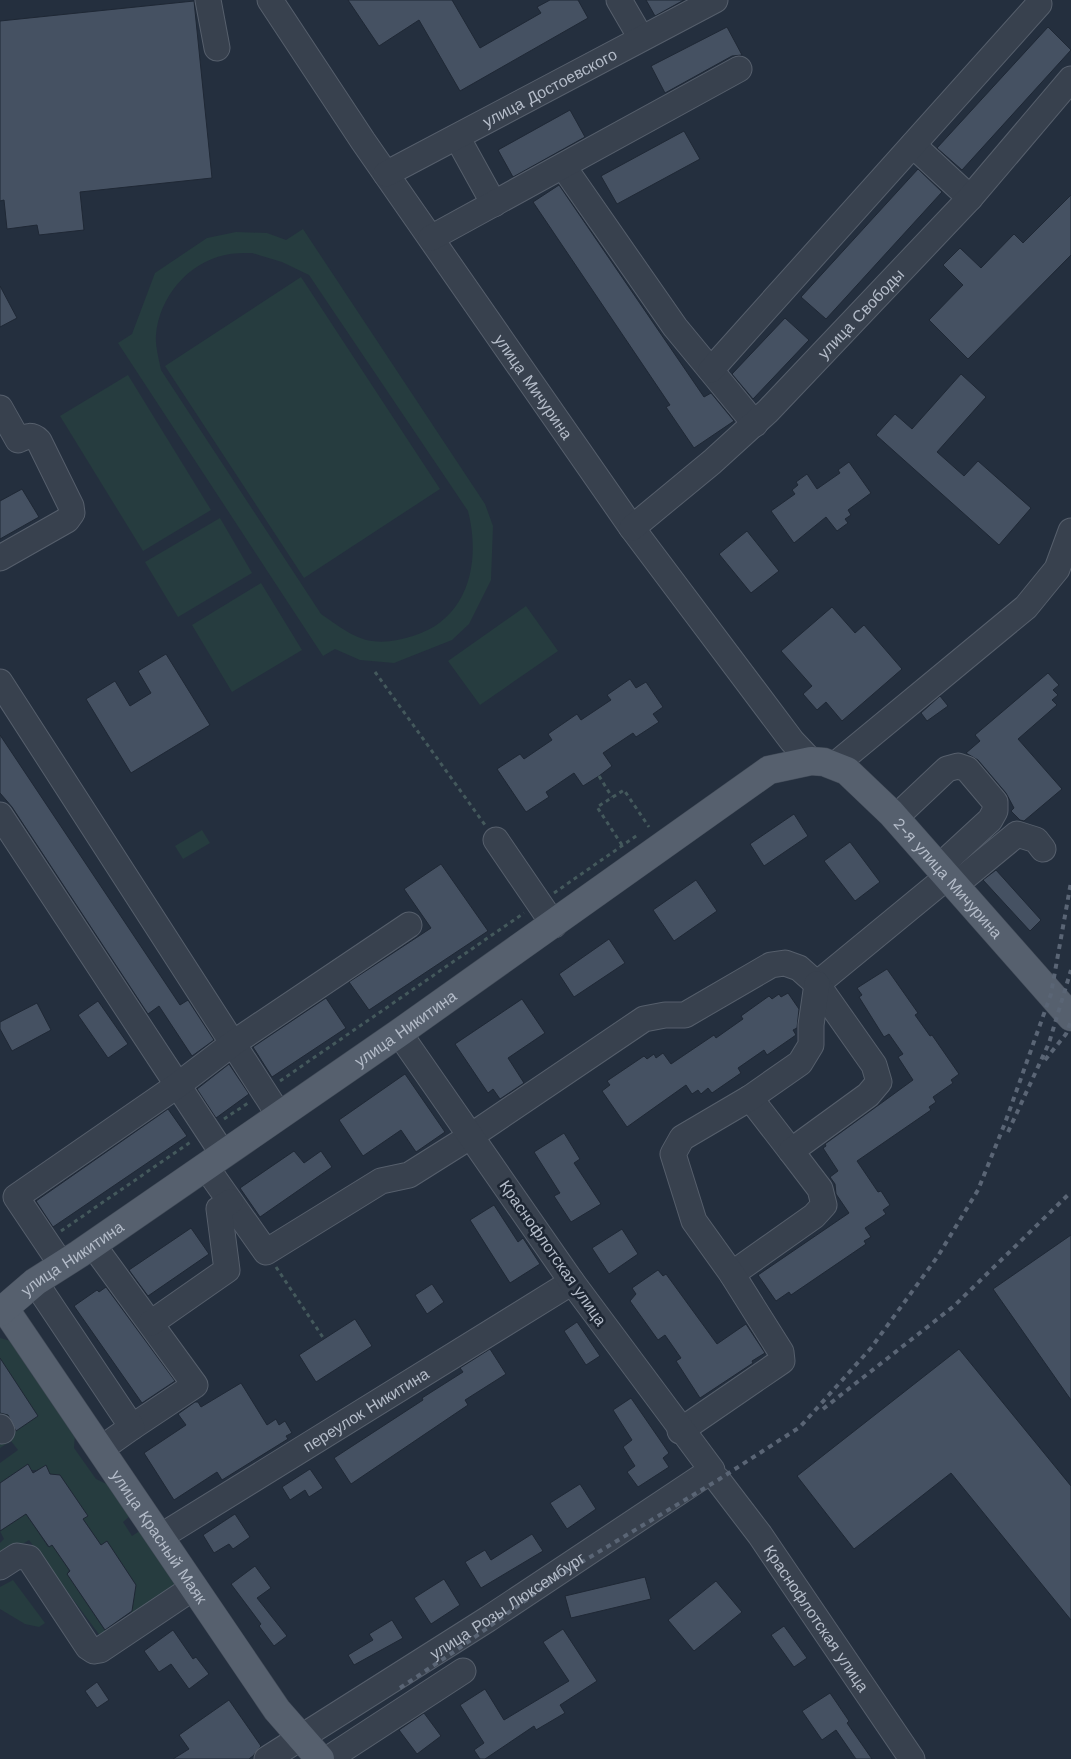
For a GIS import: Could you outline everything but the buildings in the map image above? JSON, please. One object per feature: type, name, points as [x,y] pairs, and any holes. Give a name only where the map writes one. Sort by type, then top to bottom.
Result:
[{"type":"main road","name":"2-я улица Мичурина","points":[[834,768],[895,818],[1071,1017]]},
{"type":"main road","name":"улица Никитина","points":[[2,1310],[35,1282],[92,1245],[399,1033],[547,914],[770,770],[834,768]]},
{"type":"main road","name":"улица Красный Маяк","points":[[2,1310],[100,1449],[277,1710],[320,1759]]},
{"type":"street","points":[[208,0],[216,48]]},
{"type":"street","name":"улица Мичурина","points":[[270,0],[386,174],[632,528],[792,741],[834,768]]},
{"type":"street","points":[[618,0],[641,38]]},
{"type":"street","name":"улица Достоевского","points":[[386,174],[713,0]]},
{"type":"street","points":[[711,370],[1039,4]]},
{"type":"street","points":[[431,238],[740,68]]},
{"type":"street","name":"улица Свободы","points":[[632,528],[755,424],[970,198],[1071,80]]},
{"type":"street","points":[[457,137],[494,204]]},
{"type":"street","points":[[913,145],[970,198]]},
{"type":"street","points":[[563,166],[675,327],[755,424]]},
{"type":"street","points":[[0,408],[9,446],[26,436],[34,436],[40,441],[72,513],[67,520],[0,558]]},
{"type":"street","points":[[834,768],[1026,607],[1057,569],[1071,531]]},
{"type":"street","points":[[4,697],[279,1115]]},
{"type":"street","points":[[895,818],[947,769],[958,766],[967,769],[995,802],[995,811],[947,876]]},
{"type":"street","points":[[0,815],[208,1131],[214,1160],[230,1202],[266,1252],[381,1181],[409,1175],[471,1136],[644,1019],[665,1015],[685,1015],[771,965],[785,963],[799,968],[817,984],[874,1065],[879,1082],[868,1095],[792,1151]]},
{"type":"street","points":[[680,1431],[782,1361],[781,1352],[732,1274],[694,1221],[673,1154],[682,1138],[750,1098],[800,1063],[811,1046],[811,1025],[817,984],[947,876],[1017,834],[1036,840],[1043,849]]},
{"type":"street","points":[[496,840],[547,914]]},
{"type":"street","points":[[61,1264],[16,1197],[178,1085],[232,1044],[409,925]]},
{"type":"street","name":"Краснофлотская улица","points":[[399,1033],[572,1282],[680,1431],[760,1535],[912,1759]]},
{"type":"street","points":[[732,1274],[814,1216],[824,1205],[820,1190],[750,1098]]},
{"type":"street","points":[[151,1323],[227,1270],[219,1209],[230,1202]]},
{"type":"street","points":[[92,1245],[196,1384],[100,1449]]},
{"type":"street","points":[[35,1282],[132,1427]]},
{"type":"street","name":"переулок Никитина","points":[[160,1537],[572,1282]]},
{"type":"street","name":"улица Розы Люксембург","points":[[267,1759],[715,1475]]},
{"type":"street","points":[[0,1567],[17,1556],[29,1558],[88,1648],[94,1651],[100,1650],[194,1587]]},
{"type":"street","points":[[328,1759],[463,1671]]},
{"type":"path","points":[[375,672],[496,840]]},
{"type":"path","points":[[598,776],[612,798]]},
{"type":"path","points":[[622,845],[597,807],[624,790],[649,827]]},
{"type":"path","points":[[46,1241],[263,1092],[547,914],[622,845],[657,821]]},
{"type":"path","points":[[266,1252],[324,1339]]},
{"type":"green space","points":[[303,229],[485,504],[493,526],[491,580],[469,624],[452,640],[394,663],[360,660],[335,649],[323,656],[118,343],[132,334],[155,273],[207,238],[236,232],[267,233],[286,240]],"holes":[[[252,253],[282,262],[309,275],[468,511],[473,549],[471,568],[466,586],[458,602],[447,616],[432,628],[413,636],[377,642],[365,640],[345,630],[321,614],[161,370],[156,344],[158,321],[169,296],[187,274],[211,259],[231,254]]]},
{"type":"green space","points":[[301,277],[440,489],[304,578],[165,366]]},
{"type":"green space","points":[[128,375],[211,510],[143,551],[60,416]]},
{"type":"green space","points":[[220,518],[252,573],[178,617],[145,562]]},
{"type":"green space","points":[[261,583],[302,650],[232,692],[192,625]]},
{"type":"green space","points":[[526,606],[558,651],[480,705],[448,661]]},
{"type":"green space","points":[[202,830],[210,843],[183,859],[175,846]]},
{"type":"green space","points":[[0,1338],[11,1341],[75,1433],[74,1448],[96,1479],[109,1485],[131,1515],[123,1522],[132,1536],[141,1530],[181,1589],[101,1637],[29,1540],[0,1558],[0,1543],[4,1539],[0,1531],[12,1523],[21,1506],[48,1547],[52,1545],[69,1570],[67,1574],[105,1631],[131,1614],[136,1585],[107,1541],[101,1545],[83,1519],[87,1516],[60,1475],[50,1474],[46,1466],[37,1470],[31,1470],[28,1464],[0,1483],[0,1463],[18,1450],[11,1441],[0,1448]]},
{"type":"green space","points":[[13,1580],[45,1623],[39,1627],[25,1624],[0,1609],[0,1587]]},
{"type":"railway","points":[[400,1688],[461,1647],[562,1574],[718,1480],[800,1427],[871,1348],[938,1256],[978,1190],[1005,1123],[1051,994],[1071,882]]},
{"type":"railway","points":[[1008,1132],[1049,1043],[1071,970]]},
{"type":"railway","points":[[1045,1060],[1066,1034],[1071,1021]]},
{"type":"railway","points":[[823,1409],[954,1306],[1071,1192]]}]
